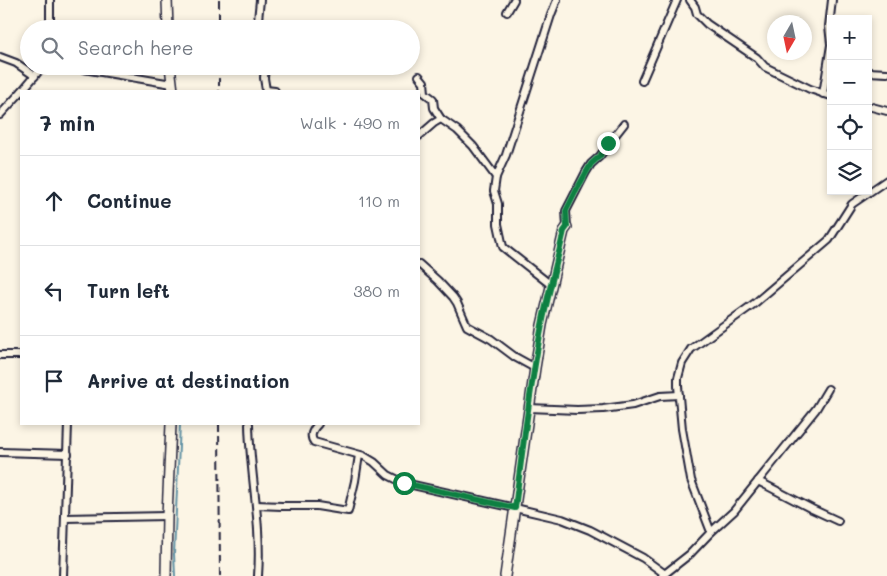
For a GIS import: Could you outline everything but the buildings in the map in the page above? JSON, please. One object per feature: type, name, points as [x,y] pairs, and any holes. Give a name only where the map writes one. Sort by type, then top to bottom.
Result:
[{"type":"street","points":[[50,0],[50,20]]},
{"type":"street","points":[[167,0],[168,20]]},
{"type":"street","points":[[258,20],[260,0]]},
{"type":"street","points":[[507,12],[514,0]]},
{"type":"street","points":[[551,286],[503,247],[498,224],[498,204],[494,191],[496,177],[506,155],[548,22],[557,0]]},
{"type":"street","points":[[642,81],[678,0]]},
{"type":"street","points":[[690,0],[697,14],[707,24],[757,58],[765,67],[802,86],[827,95]]},
{"type":"street","points":[[831,15],[832,0]]},
{"type":"street","points":[[0,57],[20,66]]},
{"type":"street","points":[[823,94],[828,60]]},
{"type":"street","points":[[872,72],[887,73]]},
{"type":"street","points":[[111,75],[172,87]]},
{"type":"street","points":[[264,75],[265,90]]},
{"type":"street","points":[[24,90],[35,76]]},
{"type":"street","points":[[419,76],[424,82],[425,93],[433,99],[434,108],[441,119],[457,130],[496,177]]},
{"type":"street","points":[[0,115],[20,94]]},
{"type":"street","points":[[872,107],[887,111]]},
{"type":"street","points":[[420,135],[441,119]]},
{"type":"street","points":[[505,576],[534,368],[551,286],[564,231],[567,227],[566,211],[591,164],[600,156],[624,124]]},
{"type":"street","points":[[711,532],[692,480],[682,429],[678,378],[680,367],[691,349],[755,303],[829,240],[852,204],[887,180]]},
{"type":"street","points":[[420,265],[453,296],[467,326],[491,339],[515,357],[534,368]]},
{"type":"street","points":[[0,355],[20,355]]},
{"type":"street","points":[[317,425],[311,434],[314,442],[364,456],[374,462],[388,475],[404,483],[562,519],[590,530],[643,558],[664,575],[690,554],[734,511],[816,409],[828,389]]},
{"type":"street","points":[[529,408],[603,409],[633,405],[660,396],[679,395]]},
{"type":"street","points":[[63,576],[68,425]]},
{"type":"street","points":[[166,576],[171,425]]},
{"type":"street","points":[[249,425],[249,446],[259,538],[258,576]]},
{"type":"street","points":[[0,452],[68,454]]},
{"type":"street","points":[[256,505],[317,506],[348,511],[355,480],[358,454]]},
{"type":"street","points":[[758,481],[838,521]]},
{"type":"street","points":[[65,518],[167,516]]},
{"type":"waterway","points":[[175,576],[174,554],[180,425]]},
{"type":"railway","points":[[219,0],[219,20]]},
{"type":"railway","points":[[219,75],[219,90]]},
{"type":"railway","points":[[219,425],[220,576]]},
{"type":"route","points":[[404,483],[515,508],[534,368],[551,286],[564,231],[567,227],[566,211],[586,172],[608,143]]}]
